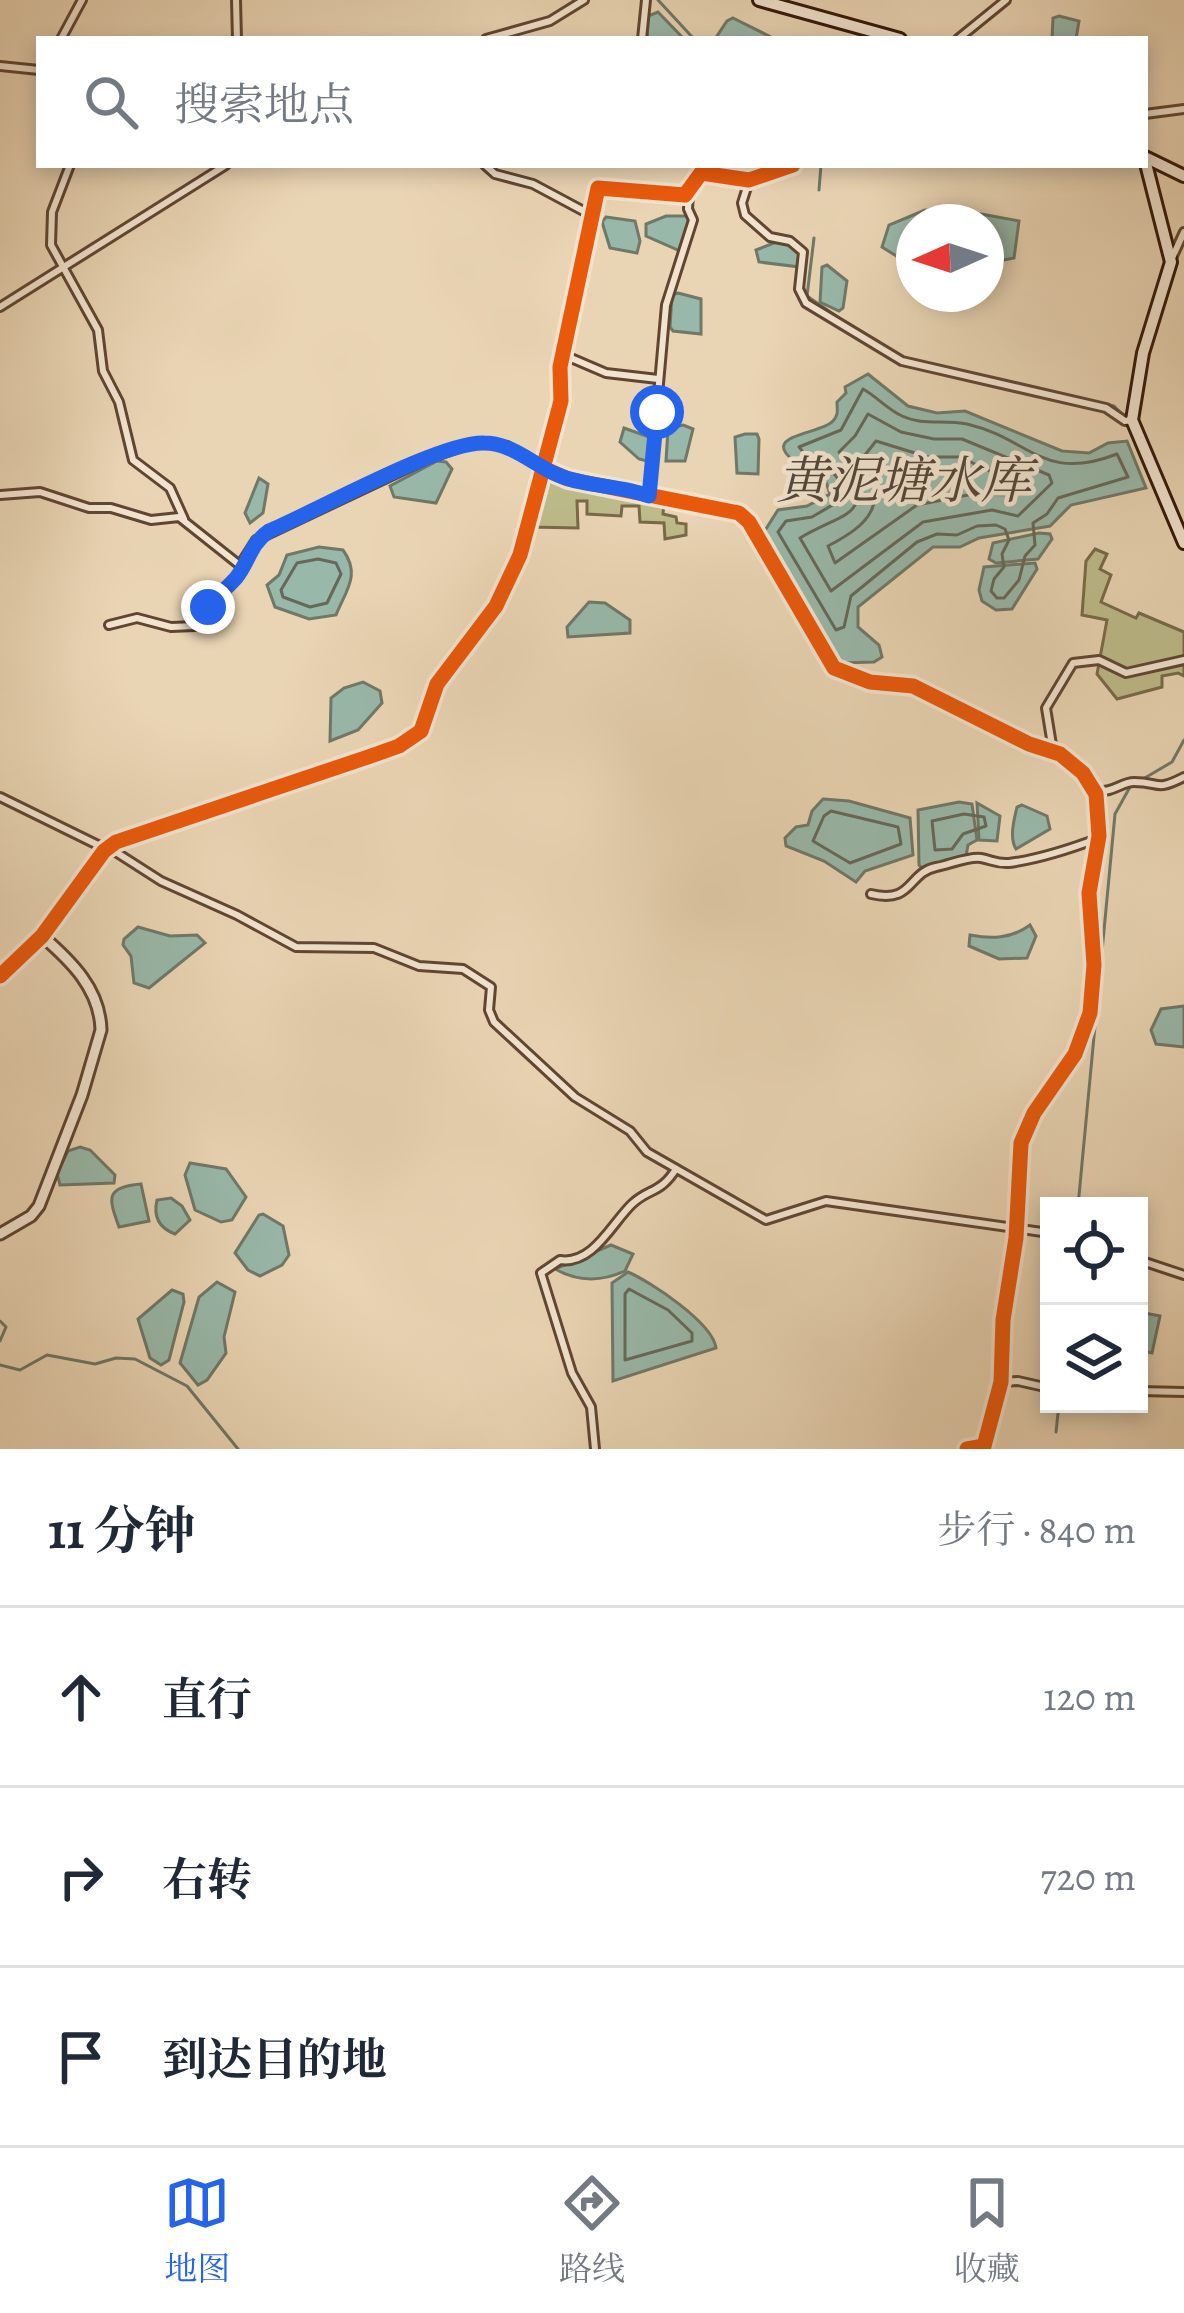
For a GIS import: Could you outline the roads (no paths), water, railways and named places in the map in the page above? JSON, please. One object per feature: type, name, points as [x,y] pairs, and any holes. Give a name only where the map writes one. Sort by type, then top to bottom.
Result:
[{"type":"main road","points":[[759,0],[889,36]]},
{"type":"main road","points":[[1148,159],[1184,176]]},
{"type":"main road","points":[[1148,168],[1171,262],[1148,335],[1132,420],[1184,543]]},
{"type":"street","points":[[63,36],[82,0]]},
{"type":"street","points":[[236,0],[237,36]]},
{"type":"street","points":[[497,36],[550,21],[584,0]]},
{"type":"street","points":[[642,36],[646,0]]},
{"type":"street","points":[[962,36],[1006,0]]},
{"type":"street","points":[[0,66],[36,70]]},
{"type":"street","points":[[1148,114],[1184,109]]},
{"type":"street","points":[[69,168],[50,229],[52,245],[98,330],[104,371],[119,402],[133,460],[170,488],[184,519],[242,567]]},
{"type":"street","points":[[0,307],[221,168]]},
{"type":"street","points":[[488,168],[533,184],[591,215]]},
{"type":"street","points":[[649,496],[668,295],[693,220],[689,194],[698,173],[720,171],[749,180],[784,168]]},
{"type":"street","points":[[749,180],[742,203],[745,214],[773,239],[800,248],[804,258],[801,296],[823,314],[909,364],[1109,409],[1125,421],[1132,420]]},
{"type":"street","points":[[0,976],[42,936],[107,848],[417,736],[425,726],[439,680],[496,606],[507,584],[545,468],[561,401],[563,355],[597,190],[602,186],[689,194]]},
{"type":"street","points":[[1171,262],[1184,232]]},
{"type":"street","points":[[563,355],[606,374],[658,379]]},
{"type":"street","points":[[109,625],[137,618],[191,628],[204,620],[256,540],[269,531],[450,450],[483,442],[501,445],[568,479],[727,508],[743,515],[838,670],[869,682],[913,686],[1029,744],[1053,751],[1083,772],[1095,791],[1099,838],[1089,893],[1094,965],[1090,1013],[1075,1054],[1038,1107],[1021,1143],[1000,1382],[984,1448],[967,1449]]},
{"type":"street","points":[[0,495],[40,492],[151,520],[184,519]]},
{"type":"street","points":[[1053,751],[1046,708],[1072,664],[1099,660],[1122,673],[1135,673],[1184,660]]},
{"type":"street","points":[[1095,791],[1112,792],[1132,782],[1160,788],[1184,777]]},
{"type":"street","points":[[0,796],[296,947],[374,948],[419,966],[464,969],[490,987],[490,1018],[575,1096],[630,1131],[647,1152],[766,1220],[826,1201],[1040,1231]]},
{"type":"street","points":[[872,894],[899,894],[914,885],[920,874],[935,868],[977,858],[998,864],[1023,861],[1099,838]]},
{"type":"street","points":[[0,1234],[39,1206],[102,1028],[76,965],[42,936]]},
{"type":"street","points":[[595,1449],[591,1407],[572,1373],[541,1273],[560,1260],[570,1262],[590,1251],[633,1204],[658,1191],[676,1169]]},
{"type":"street","points":[[1148,1263],[1184,1275]]},
{"type":"street","points":[[1000,1382],[1040,1386]]},
{"type":"street","points":[[1148,1391],[1184,1392]]},
{"type":"water","points":[[658,12],[681,36],[647,36],[648,16]]},
{"type":"water","points":[[733,18],[769,36],[717,36]]},
{"type":"water","points":[[1053,18],[1079,21],[1076,36],[1052,36]]},
{"type":"water","points":[[666,216],[691,219],[680,251],[646,236],[646,224]]},
{"type":"water","points":[[606,217],[635,221],[640,241],[637,253],[610,248],[602,222]]},
{"type":"water","points":[[1004,218],[1019,221],[1014,258],[1004,260]]},
{"type":"water","points":[[896,222],[896,256],[882,247],[889,225]]},
{"type":"water","points":[[779,241],[792,243],[802,253],[800,267],[759,262],[756,250]]},
{"type":"water","points":[[827,265],[847,281],[839,311],[820,302],[822,267]]},
{"type":"water","points":[[672,295],[701,299],[701,334],[670,327]]},
{"type":"water","name":"黄泥塘水库","points":[[868,374],[908,406],[937,413],[965,411],[1062,451],[1089,453],[1108,443],[1127,441],[1146,488],[1071,505],[1050,526],[979,538],[960,547],[933,547],[858,607],[858,627],[879,645],[882,657],[874,662],[840,663],[764,532],[778,510],[807,506],[830,494],[825,479],[799,464],[784,445],[833,421],[845,387]]},
{"type":"water","points":[[683,425],[693,429],[685,461],[666,461],[668,429]]},
{"type":"water","points":[[624,428],[652,438],[651,462],[639,459],[620,442]]},
{"type":"water","points":[[757,434],[759,439],[758,474],[737,473],[735,437]]},
{"type":"water","points":[[437,461],[452,469],[436,503],[394,497],[390,486]]},
{"type":"water","points":[[259,478],[268,484],[263,513],[250,523],[245,513]]},
{"type":"water","points":[[1050,534],[1052,539],[1038,559],[996,563],[989,559],[993,543]]},
{"type":"water","points":[[319,547],[343,550],[351,567],[336,615],[309,619],[275,607],[267,585],[279,575],[287,555]]},
{"type":"water","points":[[1035,563],[1037,569],[1012,609],[996,610],[982,601],[979,590],[984,567]]},
{"type":"water","points":[[589,602],[605,603],[630,620],[630,633],[568,637],[567,627]]},
{"type":"water","points":[[363,682],[380,691],[382,703],[358,730],[330,741],[331,698]]},
{"type":"water","points":[[823,799],[910,818],[913,855],[865,871],[856,882],[824,861],[786,846],[785,838],[796,827],[808,825]]},
{"type":"water","points":[[977,803],[1000,816],[997,841],[979,840]]},
{"type":"water","points":[[972,804],[977,840],[968,845],[966,856],[922,868],[918,810]]},
{"type":"water","points":[[1017,807],[1047,816],[1050,829],[1016,849],[1014,823]]},
{"type":"water","points":[[1030,925],[1036,936],[1027,958],[999,959],[969,946],[970,935],[1001,937]]},
{"type":"water","points":[[138,927],[170,936],[197,935],[205,943],[149,988],[134,983],[131,956],[123,945]]},
{"type":"water","points":[[1184,1006],[1184,1047],[1156,1044],[1151,1030],[1161,1009]]},
{"type":"water","points":[[90,1150],[115,1175],[114,1183],[60,1185],[57,1173],[68,1151]]},
{"type":"water","points":[[190,1163],[226,1169],[246,1197],[232,1220],[221,1222],[195,1210],[185,1175]]},
{"type":"water","points":[[141,1184],[149,1221],[119,1227],[112,1196],[121,1188]]},
{"type":"water","points":[[171,1198],[190,1220],[175,1234],[161,1225],[156,1212],[157,1200]]},
{"type":"water","points":[[263,1214],[283,1226],[289,1255],[282,1265],[260,1276],[248,1270],[235,1253]]},
{"type":"water","points":[[611,1245],[633,1254],[625,1271],[590,1279],[555,1269]]},
{"type":"water","points":[[628,1272],[693,1316],[716,1348],[613,1381],[612,1283]]},
{"type":"water","points":[[217,1282],[235,1292],[224,1337],[226,1353],[198,1385],[180,1363],[199,1297]]},
{"type":"water","points":[[172,1290],[183,1294],[184,1302],[169,1360],[161,1365],[150,1358],[138,1319]]},
{"type":"water","points":[[1148,1314],[1160,1316],[1152,1353],[1148,1352]]},
{"type":"waterway","points":[[658,0],[691,36]]},
{"type":"waterway","points":[[819,190],[821,168]]},
{"type":"waterway","points":[[814,238],[807,296],[855,329]]},
{"type":"waterway","points":[[945,368],[1114,406],[1126,418]]},
{"type":"waterway","points":[[1143,779],[1172,762],[1184,740]]},
{"type":"waterway","points":[[1079,1197],[1115,814],[1130,787]]},
{"type":"waterway","points":[[0,1321],[6,1327],[0,1341]]},
{"type":"waterway","points":[[0,1365],[20,1370],[47,1355],[95,1364],[135,1359],[187,1386],[238,1449]]},
{"type":"waterway","points":[[1056,1432],[1058,1413]]}]
